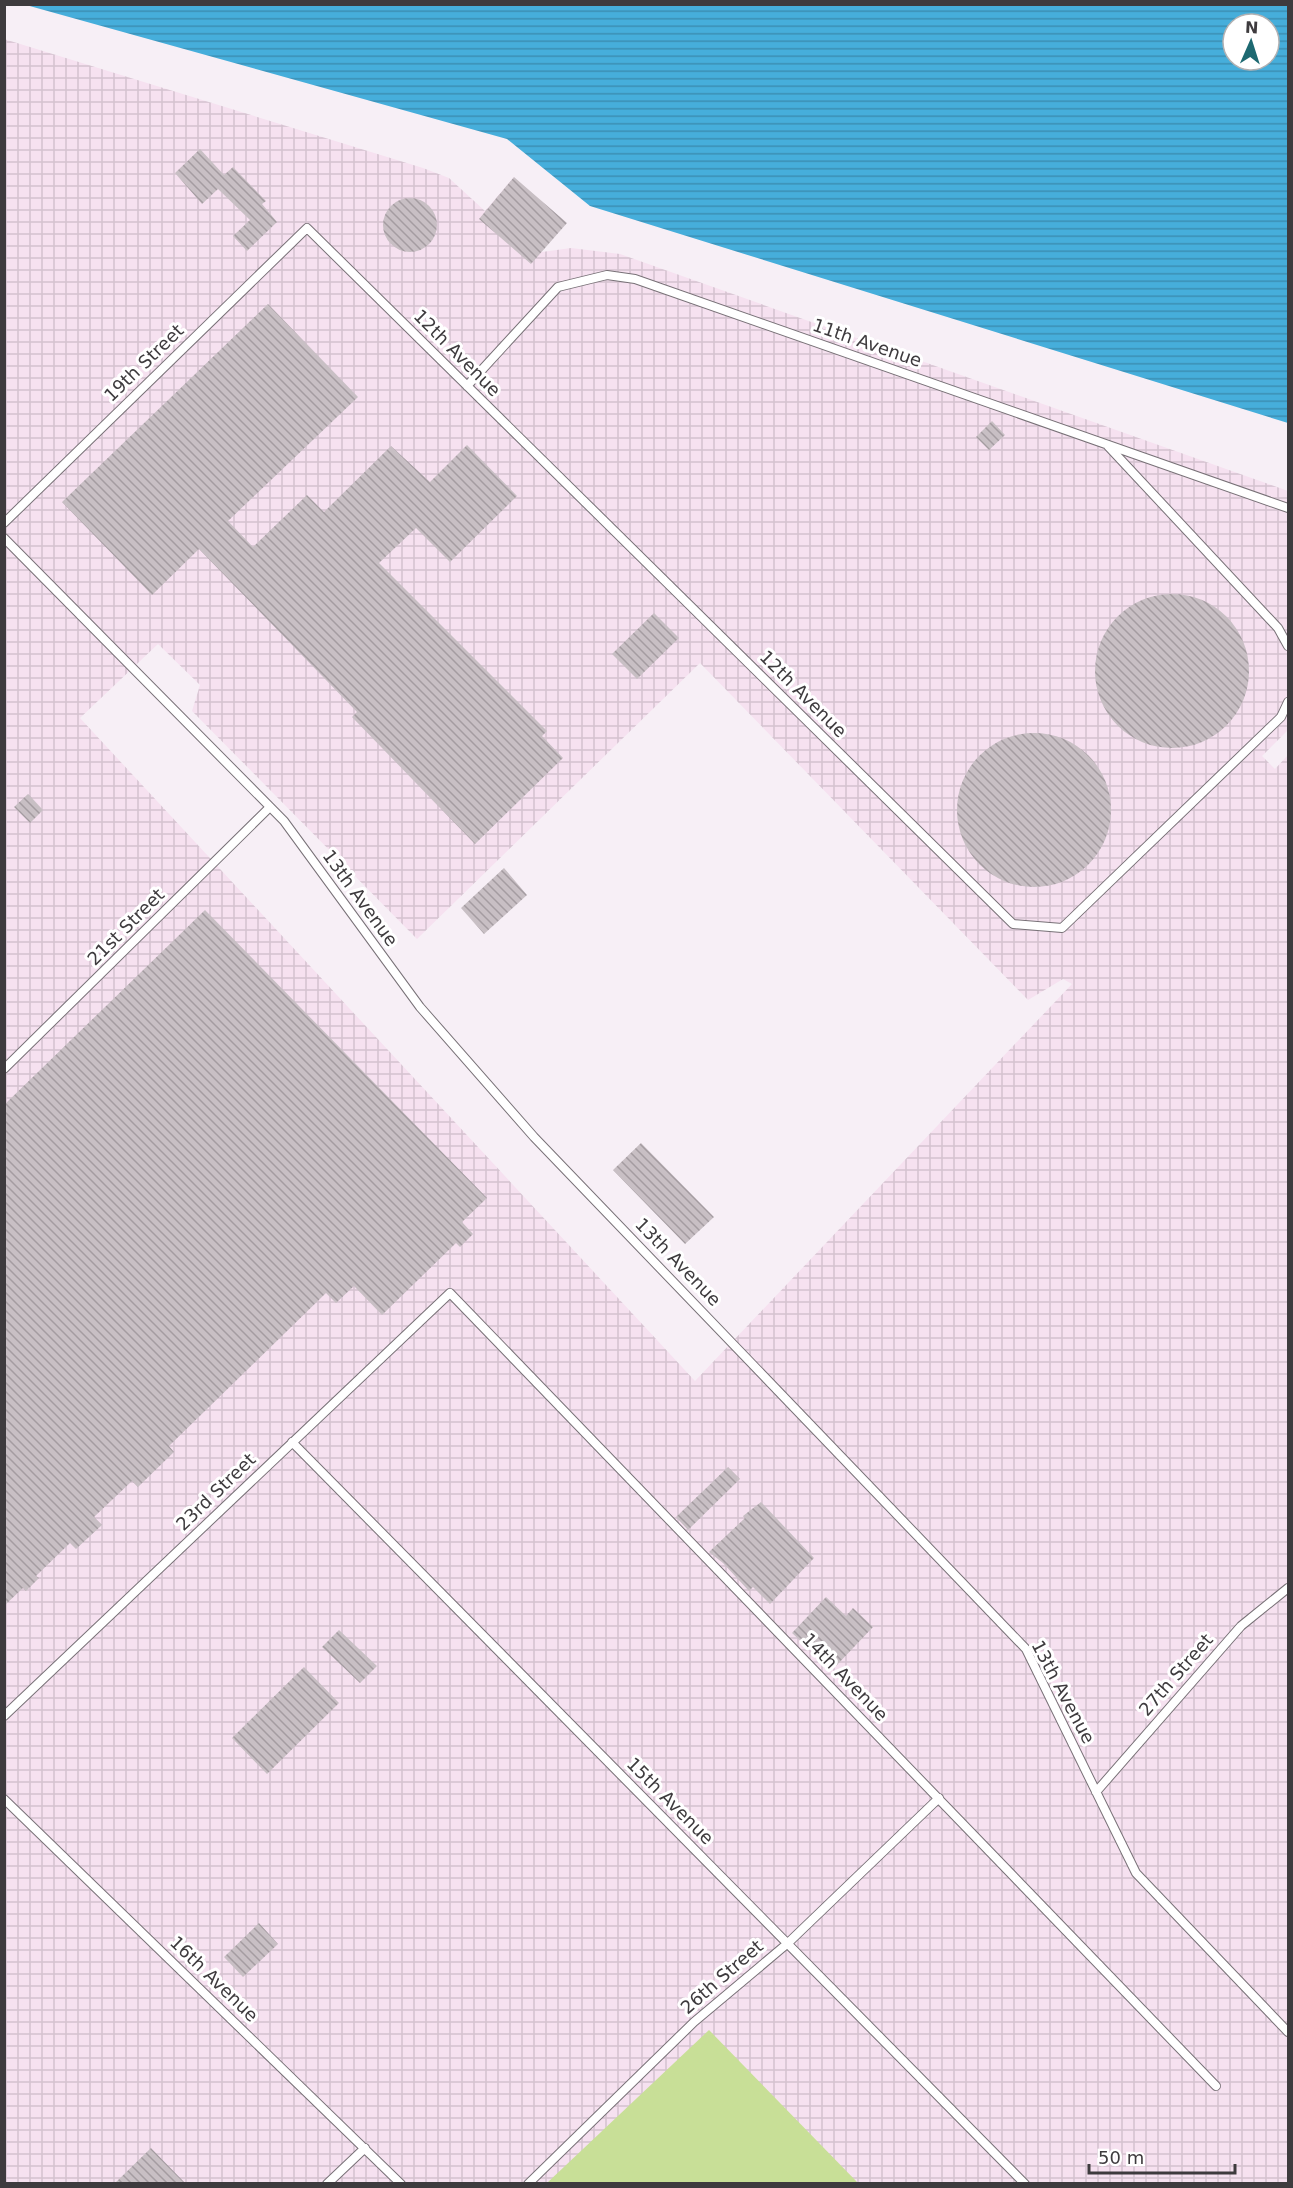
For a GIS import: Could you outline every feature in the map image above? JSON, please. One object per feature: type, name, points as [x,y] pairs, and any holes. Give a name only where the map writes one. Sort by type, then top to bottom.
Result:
[{"type":"lane","name":"12th Avenue","points":[[307,228],[1013,924],[1062,928],[1281,717],[1288,702]]},
{"type":"lane","name":"19th Street","points":[[4,523],[307,228]]},
{"type":"lane","name":"11th Avenue","points":[[467,386],[558,287],[607,275],[634,279],[1288,508]]},
{"type":"lane","points":[[1106,444],[1278,628],[1288,646]]},
{"type":"lane","name":"13th Avenue","points":[[4,538],[284,821],[420,1007],[534,1137],[1026,1649],[1136,1873],[1288,2032]]},
{"type":"lane","name":"21st Street","points":[[4,1069],[270,807]]},
{"type":"lane","name":"23rd Street","points":[[4,1716],[450,1293]]},
{"type":"lane","name":"14th Avenue","points":[[450,1293],[1216,2086]]},
{"type":"lane","name":"15th Avenue","points":[[292,1442],[1025,2184]]},
{"type":"lane","name":"27th Street","points":[[1096,1792],[1241,1626],[1288,1588]]},
{"type":"lane","name":"26th Street","points":[[528,2184],[694,2022],[788,1943],[939,1798]]},
{"type":"lane","name":"16th Avenue","points":[[4,1799],[401,2184]]},
{"type":"lane","points":[[327,2184],[365,2148]]},
{"type":"shaded area","points":[[4,39],[423,168],[449,178],[485,211],[514,177],[542,252],[571,248],[620,254],[1288,491],[1288,730],[1262,756],[1275,769],[1288,755],[1288,2183],[5,2183]],"holes":[[[158,644],[200,685],[192,711],[417,939],[700,663],[1028,1000],[1063,979],[1072,984],[695,1381],[80,718]]]},
{"type":"green space","points":[[709,2030],[858,2183],[547,2183]]},
{"type":"water","points":[[26,5],[1288,5],[1288,423],[590,206],[507,139]]},
{"type":"building","points":[[200,149],[224,175],[233,167],[266,201],[262,204],[277,222],[247,251],[233,236],[250,220],[218,189],[202,204],[175,173]]},
{"type":"building","points":[[514,177],[567,223],[531,264],[479,219]]},
{"type":"building","points":[[405,198],[415,198],[425,202],[433,210],[437,225],[433,240],[425,248],[415,252],[405,252],[395,248],[387,240],[383,230],[383,220],[387,210],[395,202]]},
{"type":"building","points":[[268,304],[358,397],[228,521],[253,547],[307,495],[324,512],[391,446],[430,482],[467,445],[517,496],[450,562],[416,528],[379,563],[547,731],[542,736],[563,758],[475,844],[352,717],[357,712],[199,549],[152,595],[62,502]]},
{"type":"building","points":[[992,421],[1005,435],[989,450],[976,437]]},
{"type":"building","points":[[1172,594],[1187,595],[1201,600],[1215,607],[1226,617],[1236,628],[1243,642],[1248,656],[1248,686],[1243,700],[1236,714],[1226,725],[1215,735],[1201,742],[1187,747],[1172,748],[1157,747],[1143,742],[1129,735],[1118,725],[1108,714],[1101,700],[1096,686],[1095,671],[1096,656],[1101,642],[1108,628],[1118,617],[1129,607],[1143,600],[1157,595]]},
{"type":"building","points":[[654,613],[679,638],[637,679],[612,654]]},
{"type":"building","points":[[1034,733],[1049,734],[1064,739],[1089,755],[1105,780],[1110,795],[1110,825],[1105,840],[1089,865],[1064,881],[1049,886],[1034,887],[1019,886],[1004,881],[979,865],[963,840],[958,825],[957,810],[958,795],[963,780],[979,755],[1004,739],[1019,734]]},
{"type":"building","points":[[28,794],[43,810],[30,823],[14,807]]},
{"type":"building","points":[[504,868],[527,895],[484,934],[461,908]]},
{"type":"building","points":[[205,910],[487,1198],[462,1222],[473,1234],[460,1247],[456,1243],[382,1315],[354,1286],[336,1303],[326,1293],[169,1446],[174,1452],[138,1487],[132,1481],[94,1517],[102,1525],[76,1549],[70,1543],[36,1576],[39,1578],[26,1591],[23,1588],[4,1606],[4,1105]]},
{"type":"building","points":[[641,1143],[714,1217],[685,1244],[613,1170]]},
{"type":"building","points":[[728,1467],[740,1479],[688,1530],[676,1517]]},
{"type":"building","points":[[761,1502],[814,1558],[770,1604],[753,1587],[749,1591],[723,1563],[709,1552],[745,1518],[743,1516]]},
{"type":"building","points":[[826,1597],[846,1616],[853,1608],[873,1627],[836,1666],[809,1640],[805,1645],[792,1633]]},
{"type":"building","points":[[339,1630],[377,1666],[360,1683],[322,1647]]},
{"type":"building","points":[[304,1667],[339,1703],[267,1774],[232,1738]]},
{"type":"building","points":[[259,1923],[278,1944],[243,1977],[224,1957]]},
{"type":"building","points":[[151,2148],[186,2184],[114,2184]]}]
